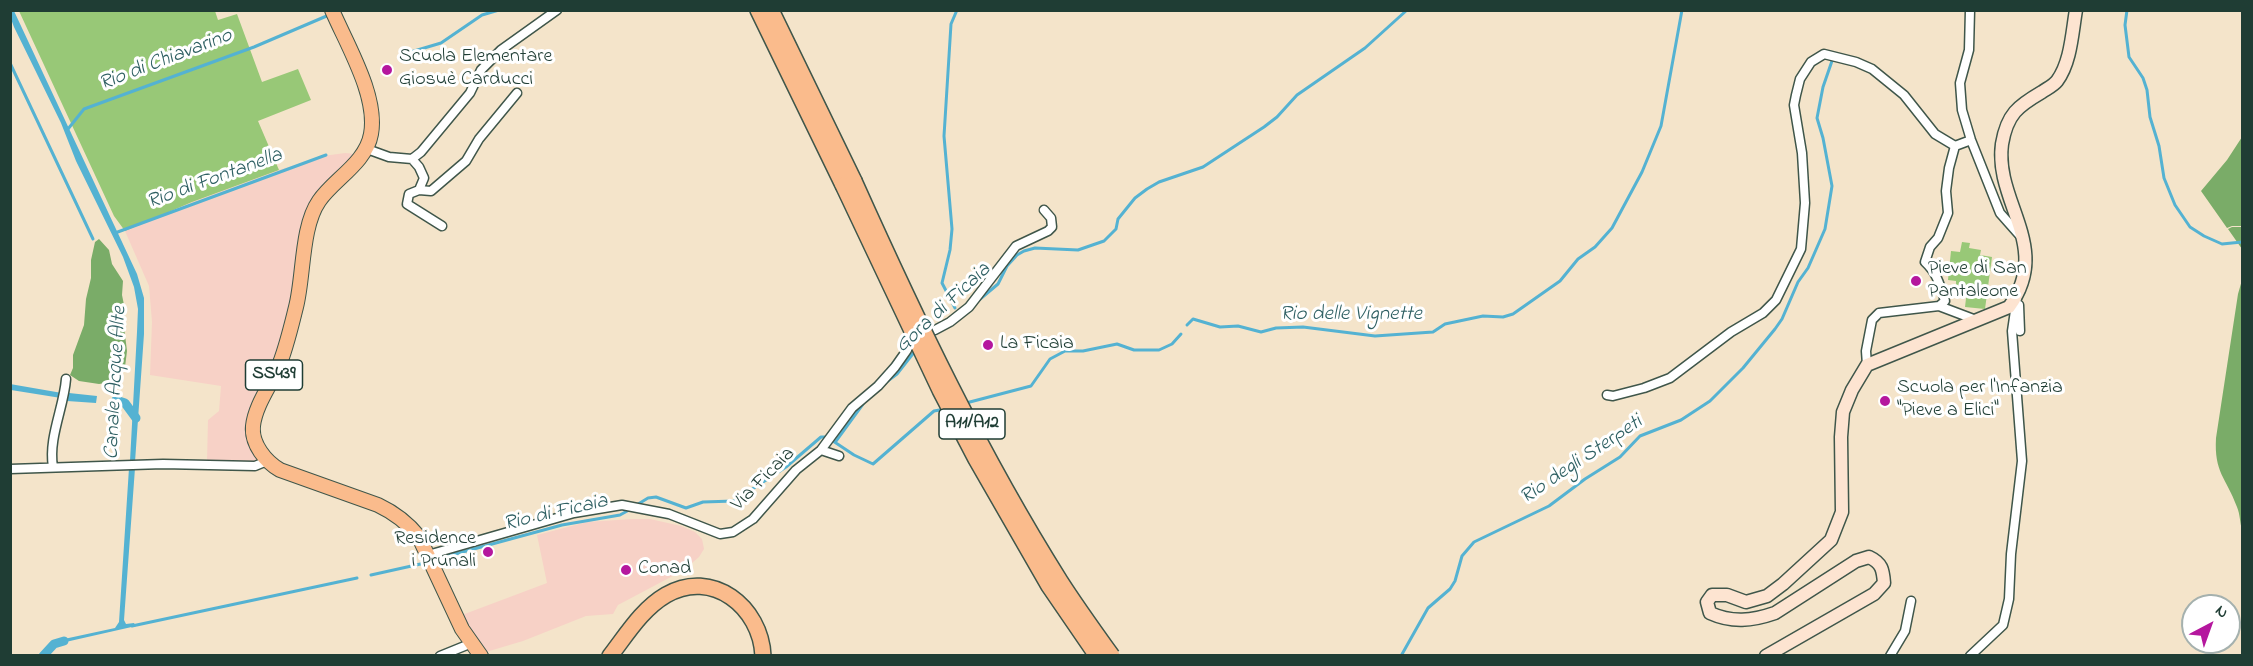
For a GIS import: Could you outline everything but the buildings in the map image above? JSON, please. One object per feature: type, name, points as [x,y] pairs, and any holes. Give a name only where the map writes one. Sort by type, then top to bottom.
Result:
[{"type":"highway","name":"A11/A12","points":[[758,10],[882,243],[954,389],[1011,497],[1060,582],[1112,656]]},
{"type":"highway","name":"A11/A12","points":[[771,10],[936,380],[976,459],[1049,586],[1097,656]]},
{"type":"highway","points":[[610,656],[648,608],[667,594],[693,588],[722,592],[747,609],[761,635],[764,656]]},
{"type":"main road","points":[[332,10],[357,66],[371,109],[371,134],[367,149]]},
{"type":"main road","name":"SS439","points":[[267,461],[253,436],[253,426],[279,364],[296,307],[301,284],[305,237],[318,202],[367,149]]},
{"type":"main road","points":[[267,461],[295,477],[363,499],[393,512],[414,530],[462,629],[478,652]]},
{"type":"street","points":[[367,149],[389,157],[412,159],[421,152],[471,93],[481,70],[499,52],[557,10]]},
{"type":"street","points":[[1970,10],[1969,50],[1960,83],[1962,110],[1971,140],[2000,213],[2015,232],[2025,240]]},
{"type":"street","points":[[1867,364],[2009,307],[2017,296],[2025,270],[2025,240],[2003,171],[2002,146],[2006,126],[2016,108],[2056,83],[2066,61],[2076,10]]},
{"type":"street","points":[[1607,395],[1613,396],[1644,388],[1670,378],[1731,332],[1763,313],[1776,300],[1801,249],[1805,203],[1802,153],[1794,105],[1800,80],[1812,62],[1824,54],[1856,62],[1872,69],[1904,95],[1935,134],[1955,146]]},
{"type":"street","points":[[442,225],[407,204],[409,194],[419,190],[431,191],[466,161],[479,138],[517,93]]},
{"type":"street","points":[[1955,146],[1971,140]]},
{"type":"street","points":[[1939,306],[1945,301],[1940,284],[1934,270],[1925,262],[1930,247],[1938,238],[1948,213],[1946,191],[1955,146]]},
{"type":"street","points":[[412,159],[424,178],[419,190]]},
{"type":"street","points":[[935,330],[969,307],[1016,246],[1052,227],[1051,218],[1044,210]]},
{"type":"street","points":[[2017,296],[2020,331]]},
{"type":"street","points":[[1970,656],[2003,625],[2009,599],[2011,554],[2022,461],[2012,331],[2017,296]]},
{"type":"street","points":[[1766,656],[1874,594],[1884,583],[1883,570],[1878,561],[1869,557],[1856,561],[1775,613],[1762,618],[1740,621],[1723,619],[1710,613],[1707,602],[1712,595],[1727,595],[1746,602],[1767,596],[1831,540],[1842,512],[1843,412],[1867,364],[1866,351],[1872,320],[1879,313],[1939,306],[1976,320]]},
{"type":"street","name":"Via Ficaia","points":[[428,555],[574,513],[622,505],[669,514],[720,534],[733,532],[753,519],[796,470],[821,450],[852,408],[878,386],[907,350]]},
{"type":"street","points":[[53,467],[53,450],[65,396],[66,378]]},
{"type":"street","points":[[821,450],[839,456]]},
{"type":"street","points":[[10,469],[133,465],[255,466],[267,461]]},
{"type":"street","points":[[1890,656],[1905,632],[1911,601]]},
{"type":"street","points":[[440,656],[478,652]]},
{"type":"shaded area","points":[[357,154],[312,203],[296,285],[277,358],[249,426],[257,461],[207,461],[208,420],[219,411],[221,386],[150,375],[152,322],[149,286],[125,231],[192,202],[279,170],[323,156]]},
{"type":"shaded area","points":[[650,519],[681,526],[695,532],[702,539],[704,549],[699,557],[684,570],[618,605],[613,614],[586,616],[523,641],[486,652],[462,615],[547,583],[537,535],[587,522]]},
{"type":"green space","points":[[19,11],[215,11],[218,20],[237,14],[262,82],[298,69],[311,100],[258,121],[279,170],[192,202],[125,231],[114,216]]},
{"type":"green space","points":[[2242,137],[2242,226],[2227,228],[2201,191],[2227,160]]},
{"type":"green space","points":[[2242,227],[2242,249],[2228,229]]},
{"type":"green space","points":[[99,239],[109,250],[112,264],[123,281],[127,351],[121,376],[113,382],[99,384],[79,381],[70,375],[73,368],[73,355],[84,325],[86,299],[91,278],[91,260],[95,242]]},
{"type":"green space","points":[[1962,242],[1970,243],[1969,248],[1981,250],[1980,255],[1992,257],[1985,309],[1965,307],[1967,290],[1956,288],[1956,281],[1948,280],[1951,251],[1960,252]]},
{"type":"green space","points":[[2242,280],[2242,530],[2237,507],[2219,467],[2216,438]]},
{"type":"water","points":[[10,11],[14,11],[137,274],[144,298],[144,334],[135,462],[130,461],[138,309],[134,287],[123,257],[14,27]]},
{"type":"water","points":[[10,384],[62,393],[61,398],[11,390]]},
{"type":"water","points":[[69,393],[97,396],[96,403],[67,401]]},
{"type":"water","points":[[129,468],[135,468],[124,620],[126,624],[134,623],[136,626],[48,646],[64,639],[115,628],[119,622]]},
{"type":"waterway","name":"Rio di Fontanella","points":[[404,54],[441,43],[482,15],[499,10]]},
{"type":"waterway","points":[[955,308],[942,283],[950,250],[952,229],[944,136],[951,24],[957,10]]},
{"type":"waterway","name":"Gora di Ficaia","points":[[979,300],[998,284],[1007,266],[1024,251],[1035,248],[1078,250],[1104,241],[1116,229],[1118,219],[1135,198],[1159,182],[1203,167],[1264,127],[1277,117],[1297,95],[1365,48],[1407,10]]},
{"type":"waterway","name":"Rio delle Vignette","points":[[1187,325],[1193,319],[1220,327],[1238,326],[1261,332],[1276,328],[1303,327],[1375,336],[1433,332],[1445,324],[1483,316],[1503,317],[1513,314],[1560,281],[1578,259],[1595,247],[1612,228],[1642,172],[1661,126],[1682,10]]},
{"type":"waterway","points":[[2127,10],[2125,25],[2129,57],[2143,78],[2147,90],[2150,117],[2159,146],[2164,178],[2175,205],[2190,227],[2204,236],[2222,244],[2242,242]]},
{"type":"waterway","name":"Rio di Chiavarino","points":[[68,129],[84,109],[254,47],[329,15],[330,17]]},
{"type":"waterway","name":"Rio degli Sterpeti","points":[[1401,656],[1428,608],[1450,589],[1455,581],[1462,556],[1474,542],[1549,506],[1620,457],[1640,436],[1681,420],[1710,401],[1743,368],[1775,329],[1782,319],[1798,282],[1808,268],[1825,229],[1832,186],[1817,118],[1823,87],[1833,58]]},
{"type":"waterway","points":[[10,63],[93,239]]},
{"type":"waterway","name":"Rio di Fontanella","points":[[115,233],[326,155]]},
{"type":"waterway","name":"Rio delle Vignette","points":[[966,403],[1031,386],[1050,359],[1065,351],[1083,351],[1117,344],[1134,350],[1159,350],[1172,344],[1181,334]]},
{"type":"waterway","name":"Gora di Ficaia","points":[[885,383],[897,374],[915,351]]},
{"type":"waterway","points":[[116,400],[125,403],[136,418]]},
{"type":"waterway","name":"Gora di Ficaia","points":[[836,441],[863,404]]},
{"type":"waterway","name":"Rio di Ficaia","points":[[635,506],[648,498],[656,497],[686,508],[703,502],[734,501],[786,467],[821,437],[827,437],[854,455],[873,464],[934,411],[945,409]]},
{"type":"waterway","name":"Rio di Ficaia","points":[[437,559],[562,525],[620,515],[629,510]]},
{"type":"waterway","name":"Rio di Ficaia","points":[[371,575],[425,563]]},
{"type":"waterway","name":"Rio di Ficaia","points":[[132,626],[357,578]]},
{"type":"waterway","name":"Canale Acque Alte","points":[[43,656],[54,644],[64,641]]},
{"type":"place","name":"Scuola Elementare Giosuè Carducci","points":[[387,70]]},
{"type":"place","name":"Pieve di San Pantaleone","points":[[1916,281]]},
{"type":"place","name":"La Ficaia","points":[[988,345]]},
{"type":"place","name":"Scuola per l'Infanzia \"Pieve a Elici\"","points":[[1885,401]]},
{"type":"place","name":"Residence i Prunali","points":[[488,552]]},
{"type":"place","name":"Conad","points":[[626,570]]}]
